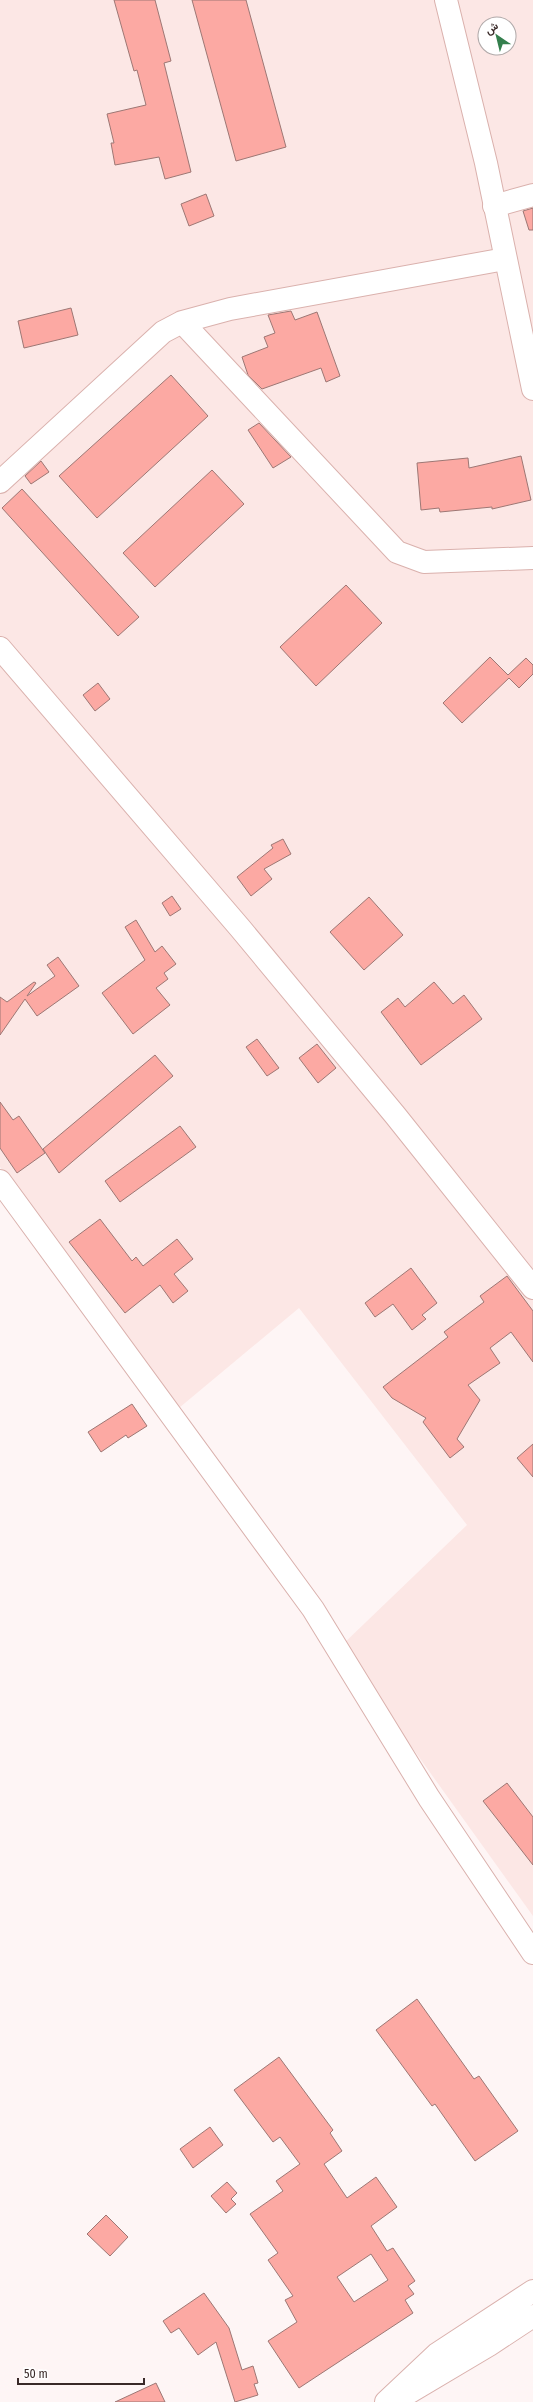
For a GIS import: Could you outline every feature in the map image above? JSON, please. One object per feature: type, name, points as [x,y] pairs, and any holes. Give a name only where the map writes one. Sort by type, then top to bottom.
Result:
[{"type":"street","points":[[446,0],[486,163],[533,389]]},
{"type":"street","points":[[494,206],[533,195]]},
{"type":"street","points":[[0,482],[157,337],[182,322],[230,309],[506,259]]},
{"type":"street","points":[[182,322],[397,552],[424,562],[533,558]]},
{"type":"street","points":[[0,648],[240,928],[395,1115],[533,1288]]},
{"type":"street","points":[[0,1181],[313,1609],[429,1798],[533,1952]]},
{"type":"street","points":[[386,2402],[437,2354],[533,2291]]},
{"type":"street","points":[[393,2402],[489,2345],[533,2316]]},
{"type":"street","points":[[422,2402],[533,2332]]},
{"type":"shaded area","points":[[0,0],[533,0],[533,1916],[340,1647],[467,1525],[299,1308],[173,1413],[0,1167]]},
{"type":"building","points":[[114,0],[155,0],[171,61],[164,63],[191,172],[165,179],[159,157],[115,165],[111,143],[114,143],[107,114],[146,105],[137,70],[134,71]]},
{"type":"building","points":[[192,0],[246,0],[286,147],[236,161]]},
{"type":"building","points":[[206,194],[214,216],[189,226],[181,204]]},
{"type":"building","points":[[533,208],[533,230],[529,230],[523,211]]},
{"type":"building","points":[[71,308],[78,335],[24,348],[18,321]]},
{"type":"building","points":[[291,311],[295,320],[317,312],[340,376],[326,382],[321,368],[262,389],[248,375],[242,357],[268,347],[264,337],[275,333],[268,315]]},
{"type":"building","points":[[171,375],[208,416],[97,518],[59,476]]},
{"type":"building","points":[[259,423],[291,457],[273,468],[248,430]]},
{"type":"building","points":[[521,456],[531,500],[492,509],[492,507],[440,512],[439,508],[421,510],[417,463],[468,458],[469,468]]},
{"type":"building","points":[[41,461],[49,472],[31,484],[25,476]]},
{"type":"building","points":[[212,470],[244,504],[155,587],[123,553]]},
{"type":"building","points":[[22,489],[139,617],[118,636],[2,508]]},
{"type":"building","points":[[346,585],[382,623],[316,686],[280,647]]},
{"type":"building","points":[[490,657],[508,675],[526,658],[533,665],[533,674],[519,688],[509,678],[462,723],[443,703]]},
{"type":"building","points":[[98,683],[110,699],[95,711],[83,695]]},
{"type":"building","points":[[283,839],[291,854],[264,869],[272,879],[251,896],[237,877],[273,848],[271,845]]},
{"type":"building","points":[[172,896],[181,909],[170,916],[162,903]]},
{"type":"building","points":[[369,897],[403,935],[364,970],[330,932]]},
{"type":"building","points":[[136,920],[155,952],[162,946],[176,964],[164,973],[168,979],[156,988],[170,1005],[133,1034],[102,993],[145,960],[125,927]]},
{"type":"building","points":[[58,957],[79,986],[37,1016],[25,999],[0,1035],[0,997],[7,1002],[34,982],[36,983],[27,996],[55,976],[47,965]]},
{"type":"building","points":[[434,982],[453,1004],[464,995],[482,1019],[421,1065],[381,1012],[398,998],[405,1007]]},
{"type":"building","points":[[257,1039],[279,1068],[267,1076],[246,1047]]},
{"type":"building","points":[[317,1044],[336,1068],[318,1083],[299,1058]]},
{"type":"building","points":[[155,1055],[173,1076],[59,1173],[43,1149]]},
{"type":"building","points":[[0,1102],[13,1120],[19,1116],[45,1153],[17,1173],[0,1148]]},
{"type":"building","points":[[180,1126],[196,1147],[120,1202],[105,1181]]},
{"type":"building","points":[[100,1219],[132,1261],[136,1257],[143,1266],[177,1239],[193,1259],[174,1274],[188,1291],[173,1303],[160,1285],[125,1313],[69,1242]]},
{"type":"building","points":[[411,1268],[437,1303],[422,1315],[426,1319],[412,1330],[393,1304],[375,1317],[365,1303]]},
{"type":"building","points":[[507,1276],[533,1311],[533,1362],[511,1332],[490,1348],[500,1363],[468,1385],[480,1400],[457,1439],[464,1447],[450,1458],[423,1422],[426,1418],[392,1398],[383,1387],[448,1337],[444,1332],[484,1302],[480,1296]]},
{"type":"building","points":[[132,1404],[147,1426],[128,1438],[126,1435],[101,1452],[88,1432]]},
{"type":"building","points":[[533,1444],[533,1477],[517,1458]]},
{"type":"building","points":[[507,1783],[533,1817],[533,1865],[483,1801]]},
{"type":"building","points":[[417,1999],[474,2079],[479,2076],[518,2131],[475,2161],[435,2104],[432,2106],[376,2030]]},
{"type":"building","points":[[279,2057],[333,2130],[330,2133],[342,2151],[324,2164],[347,2198],[376,2177],[397,2207],[371,2226],[387,2251],[393,2248],[415,2281],[408,2286],[414,2294],[405,2300],[413,2313],[299,2388],[268,2341],[297,2322],[285,2300],[293,2296],[268,2260],[278,2253],[250,2214],[283,2191],[276,2181],[300,2164],[280,2137],[273,2142],[234,2090]],"holes":[[[371,2254],[388,2280],[354,2302],[337,2277]]]},
{"type":"building","points":[[210,2127],[223,2145],[193,2168],[180,2149]]},
{"type":"building","points":[[227,2182],[237,2193],[231,2199],[236,2204],[226,2213],[211,2196]]},
{"type":"building","points":[[106,2215],[128,2237],[110,2256],[87,2234]]},
{"type":"building","points":[[204,2293],[229,2328],[242,2370],[253,2366],[258,2383],[254,2384],[258,2395],[235,2402],[216,2342],[198,2355],[179,2328],[171,2333],[163,2321]]},
{"type":"building","points":[[156,2383],[165,2402],[115,2402]]}]
